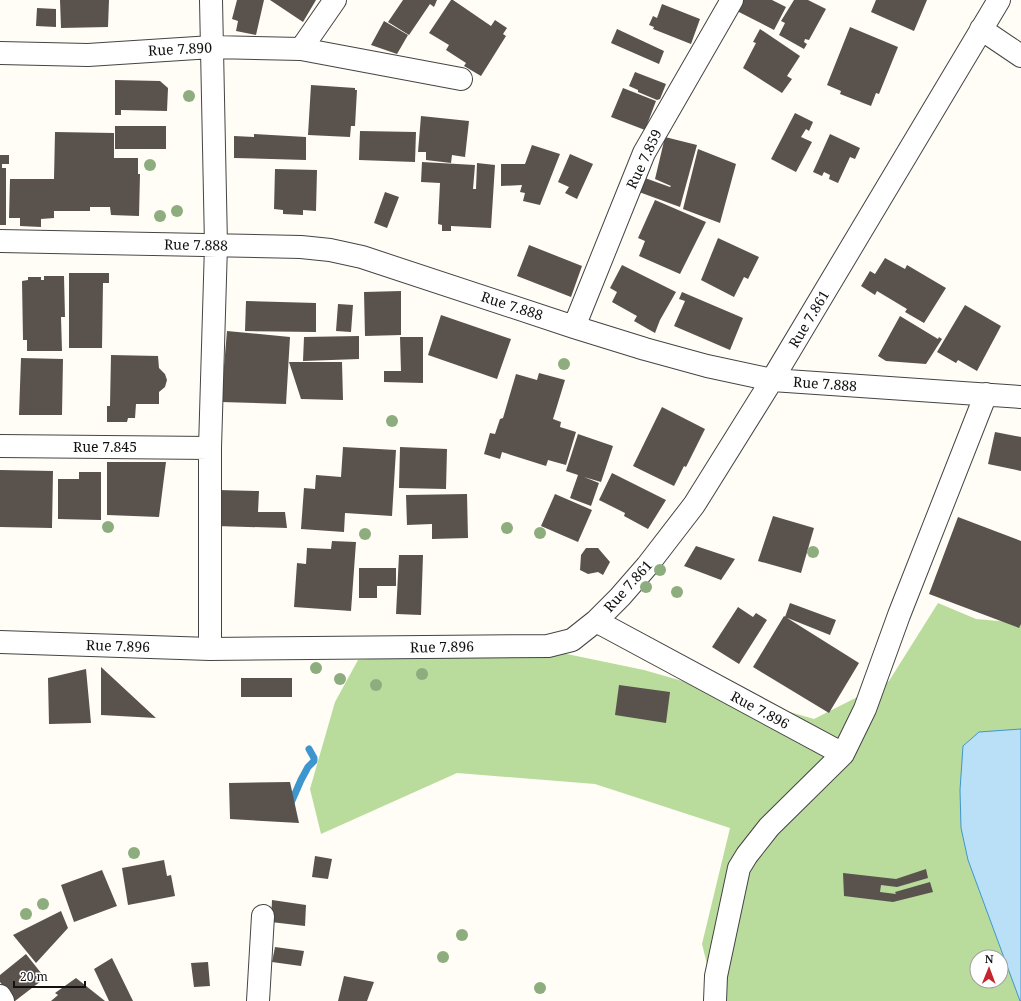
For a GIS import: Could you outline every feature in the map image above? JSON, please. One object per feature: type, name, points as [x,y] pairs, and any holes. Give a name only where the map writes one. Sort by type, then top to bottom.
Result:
[{"type":"street","points":[[210,649],[210,448],[216,245],[211,0]]},
{"type":"street","points":[[301,49],[335,0]]},
{"type":"street","name":"Rue 7.859","points":[[574,327],[644,153],[732,0]]},
{"type":"street","name":"Rue 7.861","points":[[596,620],[620,597],[647,566],[694,505],[772,380],[999,0]]},
{"type":"street","points":[[981,29],[1021,56]]},
{"type":"street","name":"Rue 7.890","points":[[0,53],[88,55],[212,47],[301,49],[462,79]]},
{"type":"street","name":"Rue 7.888","points":[[0,241],[301,247],[330,250],[362,257],[574,327],[707,366],[772,380],[1021,397]]},
{"type":"street","points":[[715,1001],[716,976],[739,868],[747,854],[769,827],[843,754],[865,709],[899,615],[986,394]]},
{"type":"street","name":"Rue 7.845","points":[[0,446],[210,448]]},
{"type":"street","name":"Rue 7.896","points":[[0,642],[210,649],[548,646],[572,640],[596,620],[843,754]]},
{"type":"street","points":[[258,1001],[263,916]]},
{"type":"street","points":[[0,996],[3,1001]]},
{"type":"green space","points":[[938,603],[976,619],[1021,623],[1021,1001],[716,1001],[702,944],[730,828],[595,784],[457,773],[321,834],[310,789],[335,702],[358,660],[533,647],[644,670],[814,719],[889,681]]},
{"type":"water","points":[[1021,729],[1021,1001],[1009,971],[1009,949],[1001,949],[968,860],[961,828],[960,790],[963,746],[979,732]]},
{"type":"building","points":[[60,0],[109,0],[108,27],[61,28]]},
{"type":"building","points":[[237,0],[264,0],[256,35],[236,31],[238,21],[232,19]]},
{"type":"building","points":[[270,0],[316,0],[303,22]]},
{"type":"building","points":[[403,0],[437,0],[434,7],[430,4],[409,35],[388,22]]},
{"type":"building","points":[[451,0],[491,26],[495,20],[507,28],[503,34],[506,36],[481,76],[464,66],[466,63],[446,50],[449,45],[429,33]]},
{"type":"building","points":[[740,0],[772,0],[786,7],[774,30],[735,10]]},
{"type":"building","points":[[794,0],[808,0],[826,9],[809,40],[805,39],[804,42],[807,44],[804,49],[779,35],[785,23],[781,21]]},
{"type":"building","points":[[876,0],[927,0],[914,31],[871,12]]},
{"type":"building","points":[[662,4],[700,19],[691,44],[653,29],[654,27],[649,25],[653,16],[657,18]]},
{"type":"building","points":[[37,8],[56,9],[56,27],[36,26]]},
{"type":"building","points":[[384,21],[408,35],[397,54],[371,45]]},
{"type":"building","points":[[850,27],[898,47],[879,94],[876,93],[871,106],[840,94],[841,91],[827,85]]},
{"type":"building","points":[[617,29],[664,51],[659,64],[611,43]]},
{"type":"building","points":[[760,29],[800,56],[787,76],[792,79],[782,93],[743,68],[756,43],[753,42]]},
{"type":"building","points":[[635,72],[666,84],[660,99],[657,100],[638,92],[638,90],[629,86]]},
{"type":"building","points":[[115,80],[160,81],[168,88],[167,111],[121,110],[121,115],[115,115]]},
{"type":"building","points":[[311,85],[355,88],[355,90],[357,90],[355,126],[351,126],[350,137],[308,135]]},
{"type":"building","points":[[623,88],[656,101],[645,130],[611,117]]},
{"type":"building","points":[[795,113],[813,122],[809,131],[806,129],[801,137],[812,142],[796,172],[771,159]]},
{"type":"building","points":[[421,116],[469,121],[465,157],[452,155],[451,163],[426,160],[426,152],[418,152]]},
{"type":"building","points":[[115,126],[166,126],[166,149],[115,149]]},
{"type":"building","points":[[360,131],[416,132],[415,162],[359,160]]},
{"type":"building","points":[[55,132],[114,133],[114,158],[138,158],[138,174],[140,174],[139,216],[111,215],[110,207],[90,207],[90,211],[54,211],[54,218],[41,219],[41,227],[20,226],[20,218],[9,218],[10,179],[54,179]]},
{"type":"building","points":[[254,134],[306,137],[306,160],[234,158],[234,136],[254,137]]},
{"type":"building","points":[[830,134],[860,148],[855,159],[850,157],[838,183],[829,179],[830,175],[824,172],[822,176],[813,172]]},
{"type":"building","points":[[665,137],[697,145],[680,207],[639,192],[645,178],[670,187],[671,186],[655,179]]},
{"type":"building","points":[[532,145],[560,154],[540,205],[523,201],[525,193],[520,192],[522,185],[501,186],[501,164],[525,164]]},
{"type":"building","points":[[698,149],[736,164],[720,223],[683,209]]},
{"type":"building","points":[[570,154],[593,164],[577,199],[565,193],[569,187],[558,182]]},
{"type":"building","points":[[0,155],[9,155],[9,164],[2,164],[2,168],[6,168],[6,225],[0,225]]},
{"type":"building","points":[[422,162],[475,165],[473,189],[476,189],[477,163],[495,165],[491,228],[451,226],[451,231],[442,231],[442,225],[438,224],[440,183],[421,182]]},
{"type":"building","points":[[275,169],[317,170],[316,211],[303,210],[303,215],[283,214],[283,210],[274,209]]},
{"type":"building","points":[[385,192],[399,197],[387,228],[374,223]]},
{"type":"building","points":[[655,200],[706,222],[680,274],[639,256],[645,241],[638,238]]},
{"type":"building","points":[[718,238],[759,257],[748,279],[744,277],[734,297],[701,280]]},
{"type":"building","points":[[529,245],[582,266],[571,297],[517,276]]},
{"type":"building","points":[[885,258],[905,269],[907,265],[946,288],[924,323],[905,312],[907,309],[877,291],[875,295],[861,286],[870,271],[875,274]]},
{"type":"building","points":[[622,265],[676,292],[660,320],[655,333],[634,321],[637,316],[612,302],[617,292],[610,288]]},
{"type":"building","points":[[69,273],[109,273],[109,283],[103,283],[102,348],[69,348]]},
{"type":"building","points":[[44,276],[64,276],[65,317],[61,317],[62,351],[27,351],[27,340],[23,340],[22,281],[28,280],[28,277],[41,277],[41,280],[44,280]]},
{"type":"building","points":[[401,291],[401,335],[365,336],[364,292]]},
{"type":"building","points":[[682,292],[743,318],[730,350],[674,326],[685,301],[679,299]]},
{"type":"building","points":[[246,301],[316,303],[316,332],[245,331]]},
{"type":"building","points":[[338,304],[353,305],[351,332],[336,331]]},
{"type":"building","points":[[965,305],[1001,326],[977,371],[958,360],[956,363],[937,352]]},
{"type":"building","points":[[441,315],[511,339],[497,379],[428,355]]},
{"type":"building","points":[[900,316],[938,339],[939,337],[942,339],[926,364],[886,361],[878,356]]},
{"type":"building","points":[[227,331],[290,337],[286,404],[221,402]]},
{"type":"building","points":[[359,336],[359,359],[303,361],[304,337]]},
{"type":"building","points":[[400,337],[423,337],[423,383],[384,382],[384,371],[401,371]]},
{"type":"building","points":[[111,355],[158,356],[159,368],[165,374],[167,380],[165,387],[159,392],[159,404],[136,404],[135,418],[128,418],[127,422],[107,422],[107,406],[110,406]]},
{"type":"building","points":[[21,358],[63,359],[62,415],[19,415]]},
{"type":"building","points":[[289,362],[342,362],[343,400],[301,399]]},
{"type":"building","points":[[539,373],[565,380],[553,419],[561,422],[560,427],[576,432],[566,465],[548,460],[546,466],[502,452],[500,459],[484,454],[490,433],[495,434],[500,419],[503,418],[516,374],[537,380]]},
{"type":"building","points":[[662,407],[705,429],[686,467],[684,466],[674,486],[633,466]]},
{"type":"building","points":[[995,432],[1021,437],[1021,471],[988,464]]},
{"type":"building","points":[[578,434],[613,446],[601,482],[584,477],[599,483],[591,506],[570,498],[578,475],[566,471]]},
{"type":"building","points":[[343,447],[396,450],[392,516],[345,513],[344,532],[301,529],[304,488],[315,489],[316,475],[341,477]]},
{"type":"building","points":[[400,447],[447,449],[446,489],[399,488]]},
{"type":"building","points":[[107,462],[166,462],[159,517],[107,515]]},
{"type":"building","points":[[0,470],[53,471],[52,528],[0,527]]},
{"type":"building","points":[[79,472],[101,472],[101,520],[58,519],[58,479],[79,479]]},
{"type":"building","points":[[612,473],[666,500],[648,529],[624,516],[625,513],[599,500]]},
{"type":"building","points":[[218,490],[259,491],[258,512],[285,512],[287,528],[216,526]]},
{"type":"building","points":[[467,494],[468,538],[432,539],[432,524],[407,525],[406,495]]},
{"type":"building","points":[[555,494],[592,510],[578,542],[541,526]]},
{"type":"building","points":[[773,516],[814,528],[801,573],[758,561]]},
{"type":"building","points":[[958,517],[1021,541],[1021,624],[1019,628],[929,594]]},
{"type":"building","points":[[332,541],[356,542],[351,611],[294,607],[297,563],[306,564],[307,548],[331,549]]},
{"type":"building","points":[[696,546],[735,559],[721,580],[684,566]]},
{"type":"building","points":[[586,548],[598,548],[610,562],[603,575],[598,572],[588,574],[580,570],[581,555]]},
{"type":"building","points":[[399,555],[423,555],[421,615],[396,614]]},
{"type":"building","points":[[359,568],[396,568],[396,586],[377,586],[377,598],[359,598]]},
{"type":"building","points":[[790,603],[836,620],[830,635],[785,617]]},
{"type":"building","points":[[738,607],[753,617],[756,613],[767,620],[739,664],[712,647]]},
{"type":"building","points":[[784,616],[859,663],[829,713],[753,667]]},
{"type":"building","points":[[101,667],[156,718],[101,715]]},
{"type":"building","points":[[86,669],[91,723],[49,724],[48,678]]},
{"type":"building","points":[[241,678],[292,678],[292,697],[241,697]]},
{"type":"building","points":[[619,685],[670,692],[666,723],[615,715]]},
{"type":"building","points":[[290,782],[299,823],[230,819],[229,783]]},
{"type":"building","points":[[315,856],[332,859],[328,879],[312,877]]},
{"type":"building","points":[[164,860],[167,876],[171,875],[175,896],[128,905],[122,868]]},
{"type":"building","points":[[926,869],[928,878],[897,887],[881,885],[880,892],[896,894],[895,892],[930,882],[933,892],[893,902],[844,896],[843,873],[896,879]]},
{"type":"building","points":[[102,870],[117,906],[74,922],[61,885]]},
{"type":"building","points":[[272,900],[306,905],[305,926],[271,922]]},
{"type":"building","points":[[61,911],[68,928],[36,963],[13,935]]},
{"type":"building","points":[[275,947],[304,951],[301,966],[272,962]]},
{"type":"building","points":[[26,954],[45,978],[15,1001],[0,982],[0,975]]},
{"type":"building","points":[[112,958],[133,1001],[109,1001],[94,969]]},
{"type":"building","points":[[208,962],[210,986],[194,987],[191,963]]},
{"type":"building","points":[[344,976],[374,982],[367,1001],[338,1001]]},
{"type":"building","points":[[76,978],[105,1001],[51,1001],[58,995],[55,993]]},
{"type":"waterway","points":[[290,805],[308,767],[314,761],[309,749]]}]
